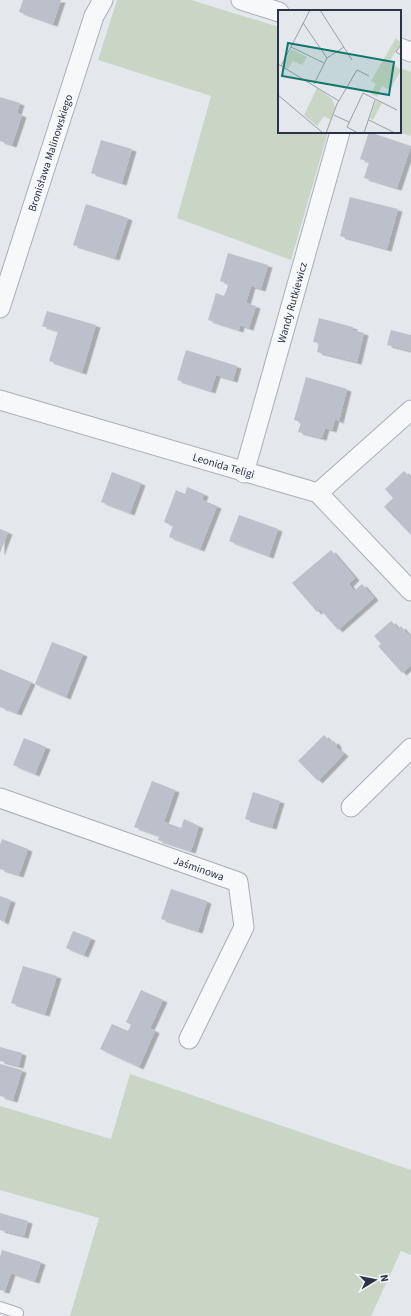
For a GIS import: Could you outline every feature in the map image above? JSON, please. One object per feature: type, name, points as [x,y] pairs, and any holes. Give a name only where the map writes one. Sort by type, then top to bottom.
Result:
[{"type":"street","name":"Bronisława Malinowskiego","points":[[0,308],[94,16],[102,0]]},
{"type":"street","points":[[241,0],[278,12]]},
{"type":"street","points":[[401,48],[411,52]]},
{"type":"street","name":"Wandy Rutkiewicz","points":[[244,473],[340,133]]},
{"type":"street","name":"Leonida Teligi","points":[[0,400],[244,473],[318,493]]},
{"type":"street","points":[[411,410],[318,493],[411,591]]},
{"type":"street","points":[[351,807],[411,748]]},
{"type":"street","name":"Jaśminowa","points":[[0,798],[238,882],[244,927],[189,1039]]},
{"type":"lane","points":[[0,1307],[18,1313]]},
{"type":"green space","points":[[117,0],[191,0],[278,27],[278,133],[328,133],[291,260],[177,218],[211,96],[98,60]]},
{"type":"green space","points":[[401,68],[411,72],[411,136],[401,133]]},
{"type":"green space","points":[[130,1074],[411,1170],[411,1255],[401,1251],[371,1316],[70,1316],[99,1218],[0,1190],[0,1106],[111,1139]]},
{"type":"building","points":[[23,0],[61,0],[53,24],[19,12]]},
{"type":"building","points":[[0,97],[20,103],[17,113],[22,115],[12,145],[0,141]]},
{"type":"building","points":[[369,133],[411,146],[397,188],[364,178],[369,162],[360,159]]},
{"type":"building","points":[[101,140],[132,149],[122,183],[91,173]]},
{"type":"building","points":[[350,197],[398,209],[387,249],[340,236]]},
{"type":"building","points":[[86,204],[128,218],[115,258],[73,245]]},
{"type":"building","points":[[228,253],[268,265],[261,289],[251,286],[246,303],[256,306],[249,328],[240,325],[239,330],[208,320],[216,293],[224,296],[227,289],[228,284],[220,281]]},
{"type":"building","points":[[47,311],[96,325],[82,372],[49,361],[58,331],[42,326]]},
{"type":"building","points":[[319,318],[353,327],[352,330],[364,333],[357,362],[317,352],[319,343],[313,342]]},
{"type":"building","points":[[391,330],[411,335],[411,351],[387,345]]},
{"type":"building","points":[[186,350],[237,366],[233,380],[216,375],[211,391],[177,380]]},
{"type":"building","points":[[306,377],[347,389],[339,421],[335,419],[332,430],[325,428],[322,438],[298,432],[301,422],[294,420]]},
{"type":"building","points":[[404,471],[411,478],[411,535],[384,507],[393,498],[385,489]]},
{"type":"building","points":[[112,472],[141,483],[130,513],[101,502]]},
{"type":"building","points":[[187,487],[204,494],[202,500],[217,506],[200,549],[169,537],[173,526],[164,522],[176,490],[185,494]]},
{"type":"building","points":[[239,515],[278,529],[269,556],[229,541]]},
{"type":"building","points":[[0,529],[8,532],[0,553]]},
{"type":"building","points":[[331,550],[355,578],[349,584],[354,591],[362,584],[374,598],[338,630],[320,609],[317,612],[292,583]]},
{"type":"building","points":[[391,621],[398,629],[401,626],[411,638],[411,665],[402,673],[378,646],[381,644],[374,636]]},
{"type":"building","points":[[52,642],[83,654],[66,697],[35,684]]},
{"type":"building","points":[[0,669],[31,682],[17,713],[0,707]]},
{"type":"building","points":[[324,735],[331,742],[334,741],[337,748],[344,754],[318,781],[298,761]]},
{"type":"building","points":[[24,738],[46,747],[35,774],[13,765]]},
{"type":"building","points":[[152,781],[175,790],[164,822],[181,828],[184,819],[199,826],[191,851],[158,840],[159,836],[134,827]]},
{"type":"building","points":[[253,792],[280,801],[272,827],[245,819]]},
{"type":"building","points":[[2,839],[28,849],[19,875],[0,869],[0,845]]},
{"type":"building","points":[[171,889],[207,901],[198,931],[161,919]]},
{"type":"building","points":[[0,896],[11,900],[4,922],[0,920]]},
{"type":"building","points":[[73,931],[91,938],[84,955],[66,948]]},
{"type":"building","points":[[23,966],[57,976],[45,1014],[11,1003]]},
{"type":"building","points":[[141,990],[163,1000],[150,1028],[155,1031],[139,1067],[100,1049],[112,1024],[128,1031],[131,1025],[126,1022]]},
{"type":"building","points":[[0,1047],[22,1053],[19,1066],[0,1061]]},
{"type":"building","points":[[0,1064],[22,1070],[13,1100],[0,1096]]},
{"type":"building","points":[[0,1213],[28,1221],[24,1236],[0,1230]]},
{"type":"building","points":[[2,1250],[41,1262],[35,1281],[11,1273],[5,1291],[0,1290],[0,1257]]}]
